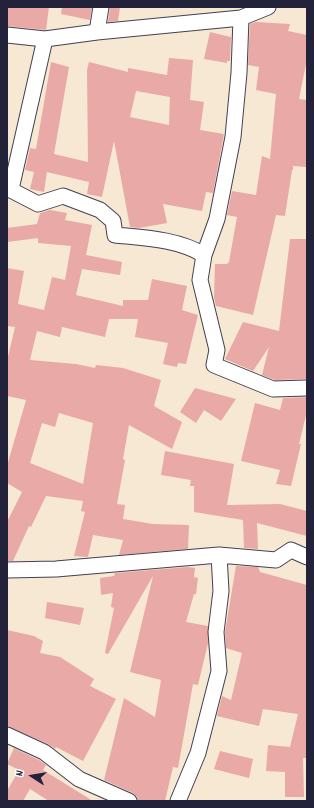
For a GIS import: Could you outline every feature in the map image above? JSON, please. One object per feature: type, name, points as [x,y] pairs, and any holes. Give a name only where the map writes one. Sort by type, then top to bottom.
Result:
[{"type":"street","points":[[97,32],[101,7]]},
{"type":"street","points":[[7,34],[45,39],[232,15],[268,7]]},
{"type":"street","points":[[232,15],[239,73],[233,137],[217,218],[204,254],[200,280],[217,350],[214,365],[273,389],[307,388]]},
{"type":"street","points":[[45,39],[9,189],[38,204],[63,196],[100,210],[113,221],[116,235],[160,240],[193,248],[204,254]]},
{"type":"street","points":[[7,570],[56,569],[219,555],[276,560],[291,550],[307,556]]},
{"type":"street","points":[[178,801],[198,753],[219,671],[216,632],[221,591],[219,555]]},
{"type":"street","points":[[7,735],[44,752],[79,780],[129,801]]},
{"type":"building","points":[[7,7],[49,7],[46,30],[7,26]]},
{"type":"building","points":[[62,7],[92,7],[90,20],[61,14]]},
{"type":"building","points":[[110,7],[120,7],[118,21],[108,22]]},
{"type":"building","points":[[256,22],[290,24],[288,31],[307,35],[307,59],[299,99],[307,100],[307,167],[293,166],[285,216],[276,215],[253,315],[216,306],[214,298],[215,264],[227,264],[229,262],[237,217],[227,215],[232,191],[256,195],[262,156],[270,159],[276,94],[256,90],[259,67],[248,65],[250,24]]},
{"type":"building","points":[[210,32],[231,37],[230,61],[227,61],[227,63],[204,59]]},
{"type":"building","points":[[169,58],[193,60],[190,100],[204,102],[200,130],[224,134],[213,193],[206,192],[202,211],[163,204],[167,223],[139,228],[130,227],[114,141],[102,197],[87,194],[89,182],[47,172],[44,192],[30,189],[34,172],[25,170],[30,148],[36,149],[51,62],[69,67],[54,154],[88,162],[87,70],[89,62],[128,72],[128,68],[167,75]],"holes":[[[136,91],[170,97],[169,125],[130,117]]]},
{"type":"building","points":[[50,210],[67,213],[65,220],[92,225],[86,255],[122,262],[120,275],[82,269],[76,295],[123,306],[123,300],[148,300],[152,279],[187,286],[182,310],[198,315],[186,364],[178,363],[177,367],[163,364],[168,343],[135,337],[138,319],[109,319],[105,337],[62,327],[60,337],[37,331],[30,360],[76,364],[95,368],[96,365],[123,368],[161,380],[154,406],[182,422],[172,449],[129,425],[123,459],[125,460],[117,504],[125,505],[123,519],[153,524],[189,525],[188,549],[119,555],[123,540],[93,535],[88,557],[74,556],[85,512],[81,511],[83,501],[46,496],[31,527],[29,526],[13,561],[7,561],[7,522],[22,492],[7,483],[7,466],[26,400],[7,396],[7,361],[15,327],[7,326],[7,268],[24,271],[18,304],[44,310],[52,277],[65,280],[71,246],[38,243],[38,238],[7,242],[7,228],[37,224],[40,213]],"holes":[[[59,413],[93,423],[83,484],[30,463],[42,423],[55,427]]]},
{"type":"building","points":[[290,239],[307,239],[307,379],[275,380],[262,375],[269,347],[253,371],[225,359],[243,322],[279,331]]},
{"type":"building","points":[[195,388],[236,399],[221,421],[204,410],[196,423],[180,412]]},
{"type":"building","points":[[307,397],[307,411],[291,486],[276,484],[280,470],[241,461],[255,403],[280,410],[283,398]]},
{"type":"building","points":[[165,451],[234,464],[227,505],[280,504],[307,511],[307,536],[257,523],[258,549],[244,548],[243,520],[194,512],[194,486],[190,486],[191,480],[161,475]]},
{"type":"building","points":[[236,566],[258,567],[260,572],[307,585],[307,758],[303,758],[304,797],[285,797],[285,772],[266,771],[268,745],[290,747],[298,714],[263,709],[259,726],[217,716],[222,696],[231,700],[242,653],[226,648],[225,632]]},
{"type":"building","points":[[188,567],[195,568],[194,577],[198,578],[196,594],[194,594],[186,622],[208,626],[208,643],[198,685],[193,684],[178,768],[173,767],[165,801],[138,801],[133,793],[104,780],[124,698],[155,717],[161,680],[130,672],[153,576],[108,654],[105,653],[114,608],[111,607],[113,593],[101,595],[100,578],[114,576],[115,573]]},
{"type":"building","points":[[47,602],[84,608],[80,625],[45,618]]},
{"type":"building","points":[[7,630],[34,636],[43,641],[40,653],[60,657],[94,679],[90,686],[116,699],[83,761],[56,747],[55,749],[48,744],[7,726]]},
{"type":"building","points":[[14,748],[39,760],[46,765],[43,770],[93,801],[49,801],[30,789],[23,801],[7,801],[7,791],[19,770],[7,764]]},
{"type":"building","points":[[220,751],[253,759],[249,778],[214,769]]}]
